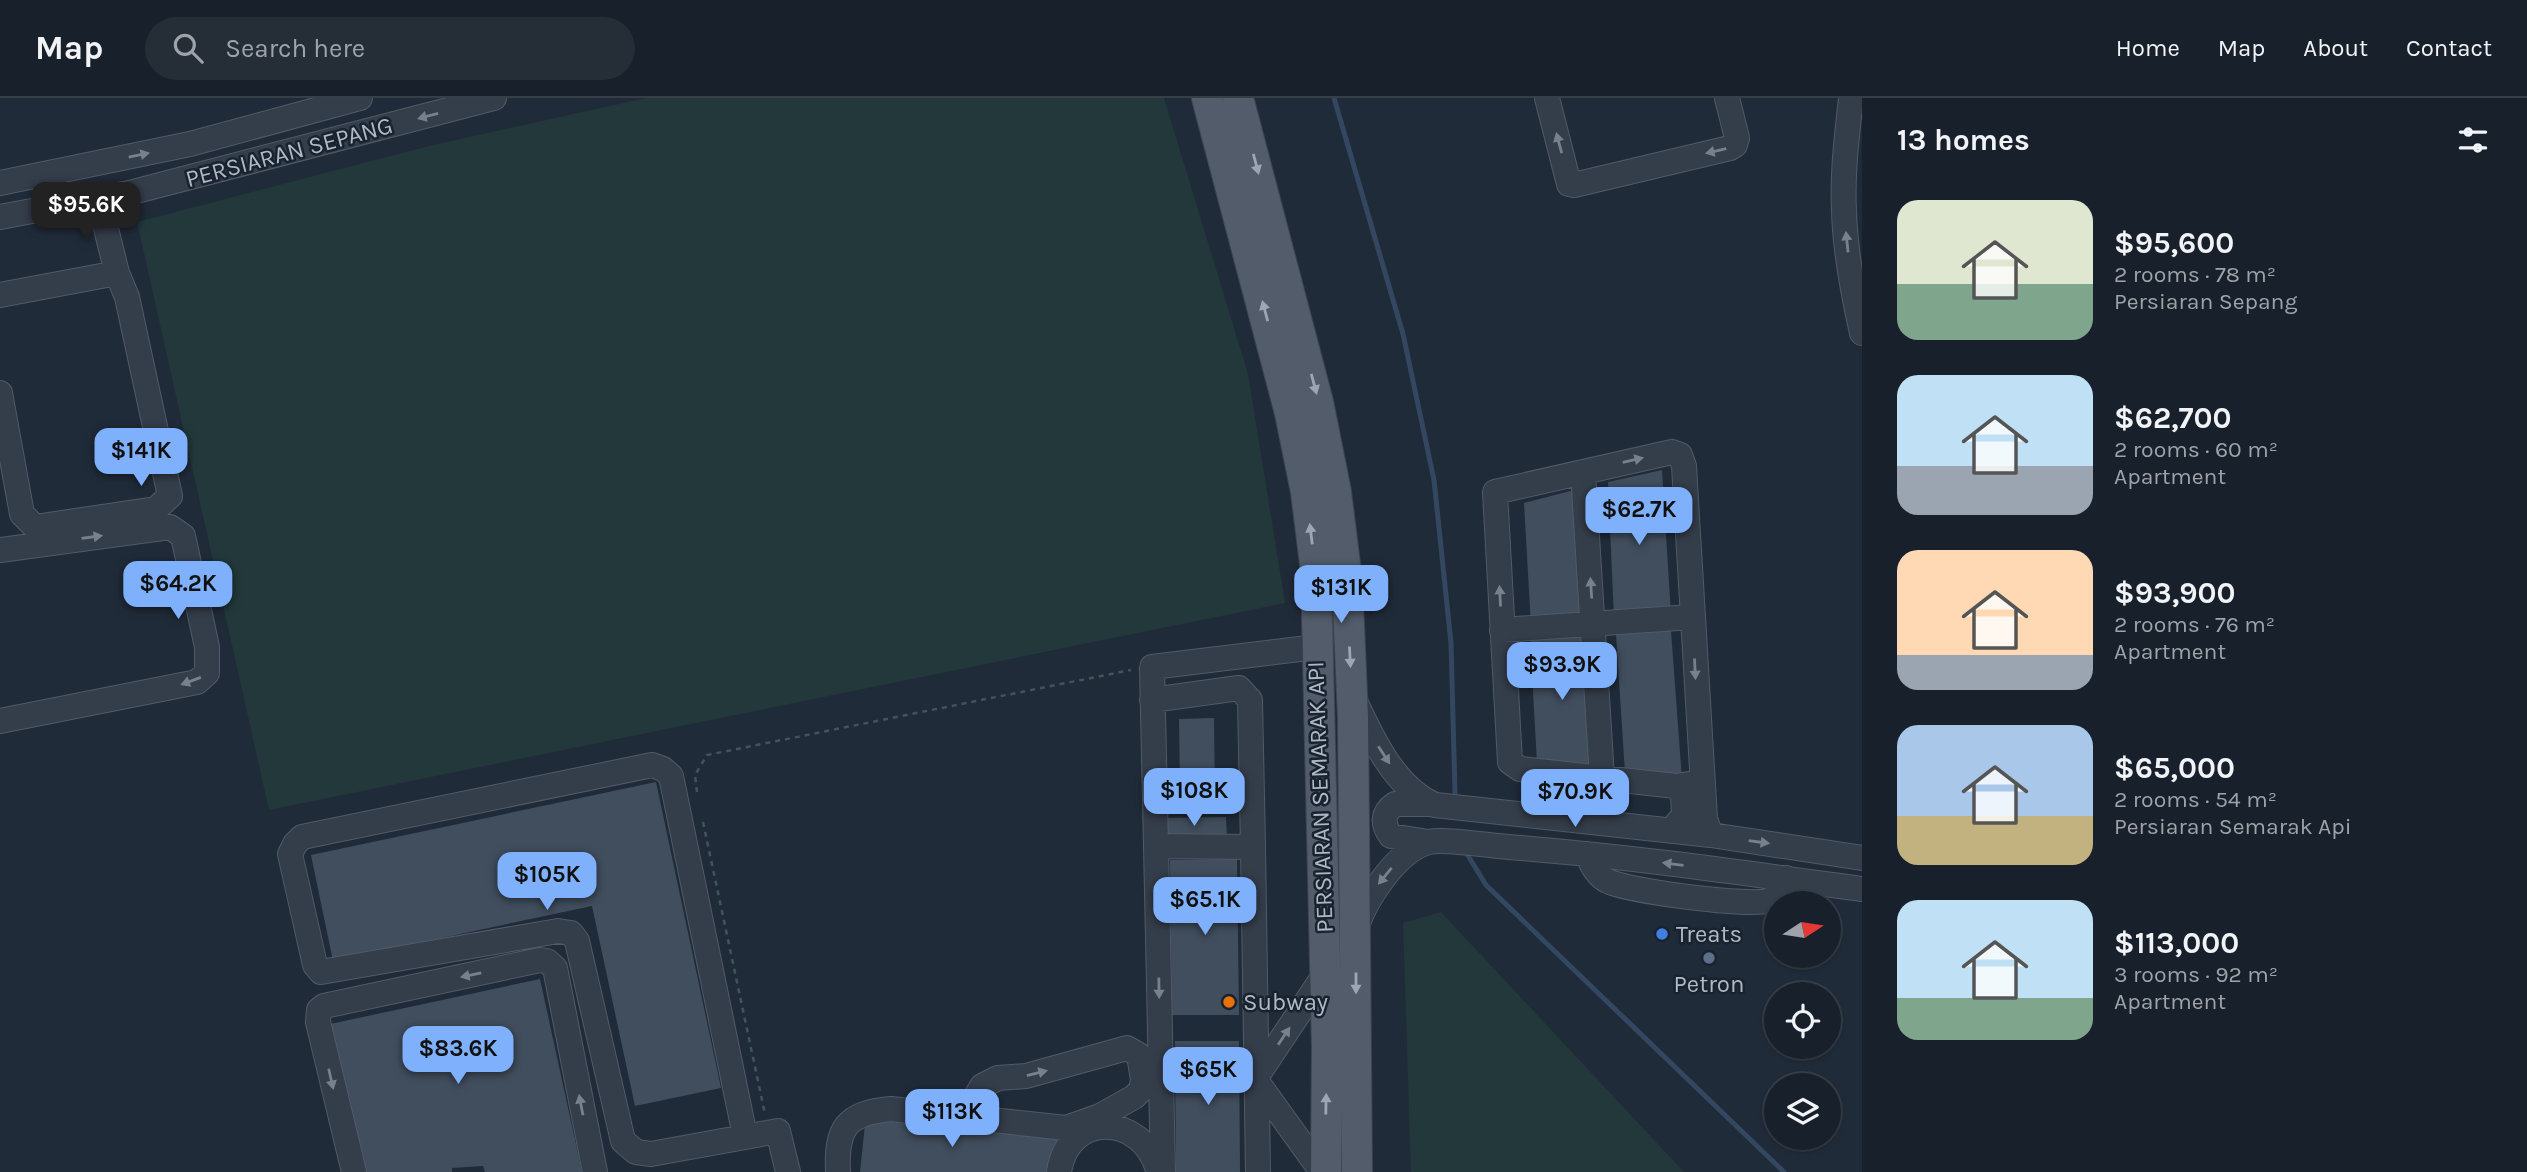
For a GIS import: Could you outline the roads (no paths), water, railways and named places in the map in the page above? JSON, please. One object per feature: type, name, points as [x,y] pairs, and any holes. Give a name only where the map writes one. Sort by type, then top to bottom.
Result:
[{"type":"main road","name":"PERSIARAN SEMARAK API","points":[[1207,98],[1267,318],[1306,492],[1316,572],[1325,974],[1324,1172]]},
{"type":"main road","name":"PERSIARAN SEMARAK API","points":[[1238,98],[1318,402],[1336,492],[1347,580],[1356,930],[1357,1172]]},
{"type":"street","name":"PERSIARAN SEPANG","points":[[0,183],[190,144],[360,98]]},
{"type":"street","name":"PERSIARAN SEPANG","points":[[0,216],[99,200],[494,98]]},
{"type":"street","points":[[1546,98],[1570,184],[1574,185],[1730,148],[1735,145],[1737,138],[1727,98]]},
{"type":"street","points":[[1855,102],[1844,152],[1843,212],[1850,277],[1862,333]]},
{"type":"street","points":[[0,393],[22,514],[35,527],[156,509],[170,496],[127,297],[117,273],[99,200]]},
{"type":"street","points":[[0,295],[117,273]]},
{"type":"street","points":[[1702,782],[1676,786],[1520,769],[1510,762],[1495,492],[1672,452],[1680,455],[1684,466],[1705,819],[1711,835]]},
{"type":"street","points":[[1583,472],[1602,778]]},
{"type":"street","points":[[0,550],[170,527],[183,536],[207,647],[207,673],[197,682],[0,720]]},
{"type":"street","points":[[1502,631],[1692,617]]},
{"type":"street","points":[[1161,1172],[1152,667],[1316,647]]},
{"type":"street","points":[[1152,700],[1239,688],[1250,700],[1258,1172]]},
{"type":"street","points":[[1352,694],[1368,729],[1399,778],[1430,804]]},
{"type":"street","points":[[745,1136],[671,776],[663,769],[652,765],[302,837],[295,844],[290,854],[315,965],[321,972],[558,931],[571,933],[577,941],[623,1141],[636,1152],[651,1154],[778,1131],[788,1172]]},
{"type":"street","points":[[1671,831],[1684,815],[1684,794],[1676,786]]},
{"type":"street","points":[[1862,858],[1711,835],[1430,804],[1395,804],[1385,814],[1384,822],[1391,836],[1428,842],[1587,854],[1862,889]]},
{"type":"street","points":[[1356,930],[1363,910],[1380,882],[1394,866],[1428,842]]},
{"type":"street","points":[[1156,846],[1253,847]]},
{"type":"street","points":[[354,1172],[318,1022],[319,1010],[324,1006],[540,960],[547,961],[555,968],[594,1172]]},
{"type":"street","points":[[1255,1079],[1325,974]]},
{"type":"street","points":[[838,1172],[839,1136],[850,1120],[865,1111],[891,1109],[964,1117],[1066,1128],[1100,1116],[1142,1090],[1139,1055],[1127,1048],[1026,1076],[998,1078],[982,1086],[964,1117]]},
{"type":"street","points":[[1255,1079],[1324,1172]]},
{"type":"street","points":[[1059,1172],[1069,1146],[1082,1134],[1098,1127],[1115,1126],[1131,1132],[1145,1142],[1161,1172]]},
{"type":"waterway","points":[[1334,98],[1403,334],[1434,480],[1451,643],[1455,793]]},
{"type":"waterway","points":[[1467,854],[1486,885],[1784,1172]]},
{"type":"place","name":"Treats","points":[[1662,934]]},
{"type":"place","name":"Petron","points":[[1709,958]]},
{"type":"place","name":"Subway","points":[[1229,1002]]}]
